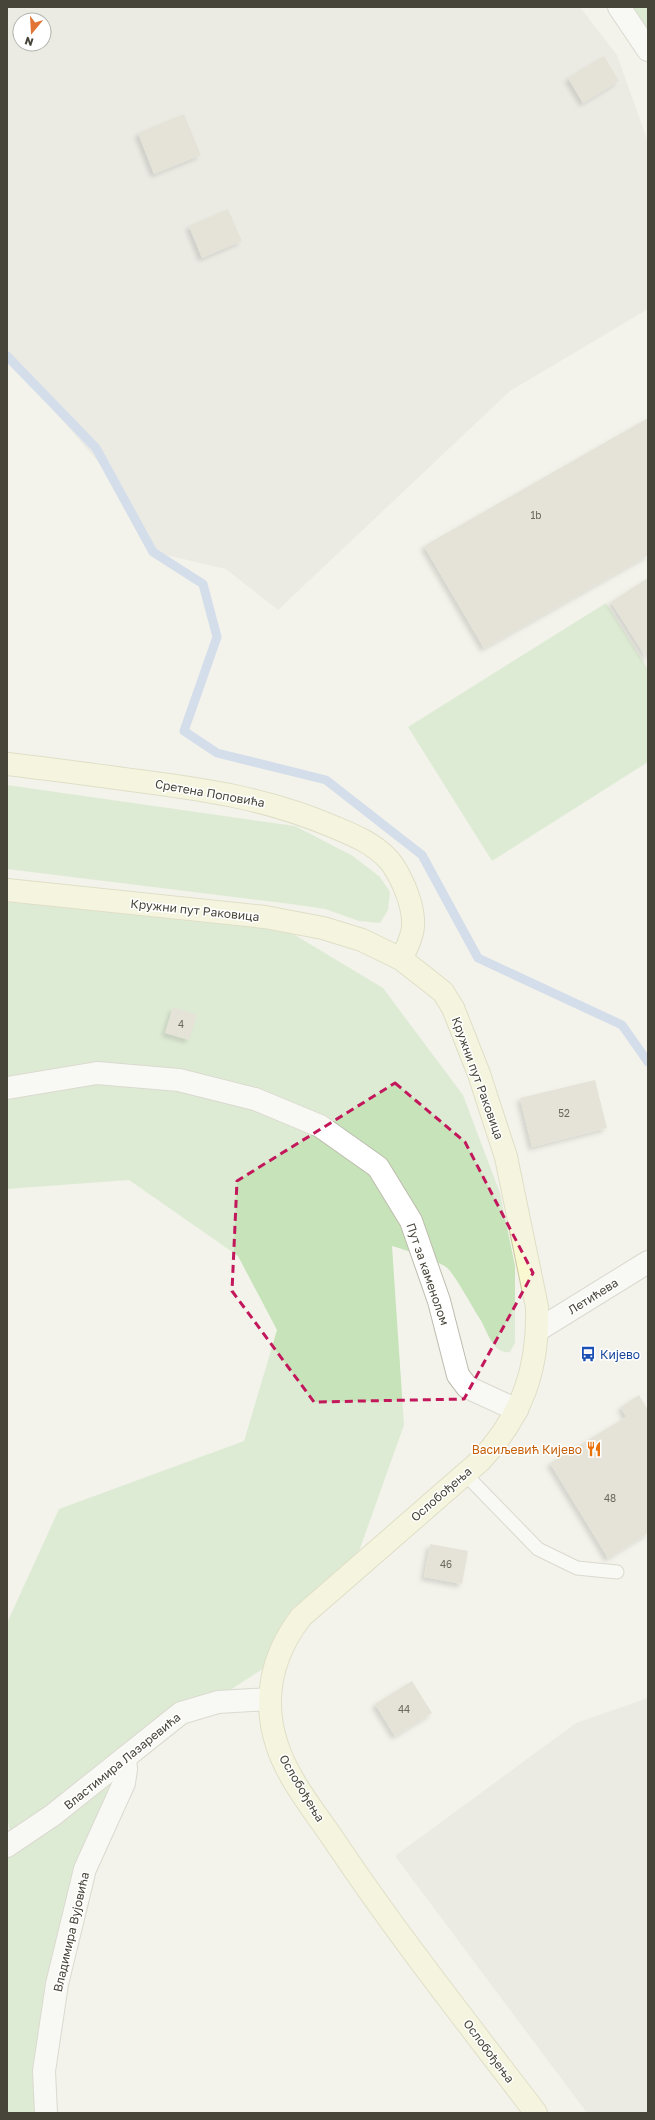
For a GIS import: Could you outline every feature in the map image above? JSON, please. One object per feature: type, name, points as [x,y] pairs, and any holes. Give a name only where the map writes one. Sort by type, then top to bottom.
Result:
[{"type":"main road","name":"Сретена Поповића","points":[[7,764],[208,790],[260,801],[299,812],[361,838],[388,859],[408,895],[413,910],[414,928],[411,941],[401,959]]},
{"type":"main road","name":"Кружни пут Раковица","points":[[7,890],[265,917],[323,928],[362,940],[401,959],[443,992],[453,1008],[479,1074],[506,1157],[537,1307],[538,1330]]},
{"type":"main road","name":"Ослобођења","points":[[536,2113],[369,1892],[301,1790],[288,1769],[277,1745],[272,1721],[270,1699],[272,1677],[278,1659],[287,1636],[301,1617],[465,1474],[493,1446],[517,1410],[532,1371],[538,1330]]},
{"type":"street","points":[[619,7],[648,50]]},
{"type":"street","name":"Пут за каменолом","points":[[7,1088],[97,1073],[179,1080],[255,1098],[320,1126],[378,1167],[411,1221],[439,1301],[458,1375],[467,1387],[517,1410]]},
{"type":"street","name":"Летићева","points":[[538,1330],[648,1262]]},
{"type":"street","name":"Властимира Лазаревића","points":[[7,1846],[54,1815],[181,1712],[218,1702],[270,1699]]},
{"type":"street","name":"Владимира Вујовића","points":[[46,2113],[44,2071],[57,1984],[85,1869],[124,1783],[126,1769],[125,1758]]},
{"type":"lane","points":[[465,1474],[538,1549],[577,1568],[617,1572]]},
{"type":"highlighted area","points":[[395,1083],[465,1142],[533,1273],[464,1399],[314,1402],[232,1291],[237,1181]]},
{"type":"shaded area","points":[[7,7],[580,7],[617,55],[648,142],[648,309],[510,391],[278,610],[226,569],[153,552],[113,479],[7,356]]},
{"type":"shaded area","points":[[648,1698],[648,2113],[587,2113],[395,1856],[576,1723]]},
{"type":"green space","points":[[616,7],[648,7],[648,51]]},
{"type":"green space","points":[[606,603],[648,669],[648,762],[492,861],[408,727]]},
{"type":"green space","points":[[7,785],[295,826],[353,856],[380,877],[390,892],[388,910],[380,923],[359,921],[325,909],[7,869]]},
{"type":"green space","points":[[7,890],[265,917],[383,988],[463,1095],[500,1193],[515,1266],[515,1343],[510,1352],[504,1352],[499,1350],[491,1341],[480,1319],[458,1283],[446,1267],[412,1252],[392,1246],[404,1425],[352,1571],[278,1659],[125,1758],[57,1984],[49,2113],[7,2113],[7,1846],[12,1843],[7,1816],[7,1623],[59,1509],[244,1441],[277,1330],[238,1256],[129,1180],[7,1189]]},
{"type":"building","points":[[604,56],[619,81],[583,103],[568,78]]},
{"type":"building","points":[[184,114],[201,155],[154,174],[138,133]]},
{"type":"building","points":[[228,209],[242,241],[202,258],[189,226]]},
{"type":"building","points":[[648,418],[648,555],[484,648],[424,546]]},
{"type":"building","points":[[648,578],[648,660],[611,602]]},
{"type":"building","points":[[173,1007],[197,1015],[189,1040],[165,1033]]},
{"type":"building","points":[[595,1080],[607,1128],[532,1147],[520,1098]]},
{"type":"building","points":[[639,1395],[648,1410],[648,1533],[608,1558],[550,1463],[626,1417],[621,1407]]},
{"type":"building","points":[[430,1544],[468,1551],[462,1584],[424,1577]]},
{"type":"building","points":[[412,1681],[432,1713],[395,1736],[375,1704]]},
{"type":"waterway","points":[[7,356],[96,448],[153,552],[203,584],[217,637],[184,731],[217,753],[326,780],[422,855],[478,958],[622,1025],[648,1062]]},
{"type":"place","name":"Кијево","points":[[588,1354]]},
{"type":"place","name":"Васиљевић Кијево","points":[[594,1449]]}]
